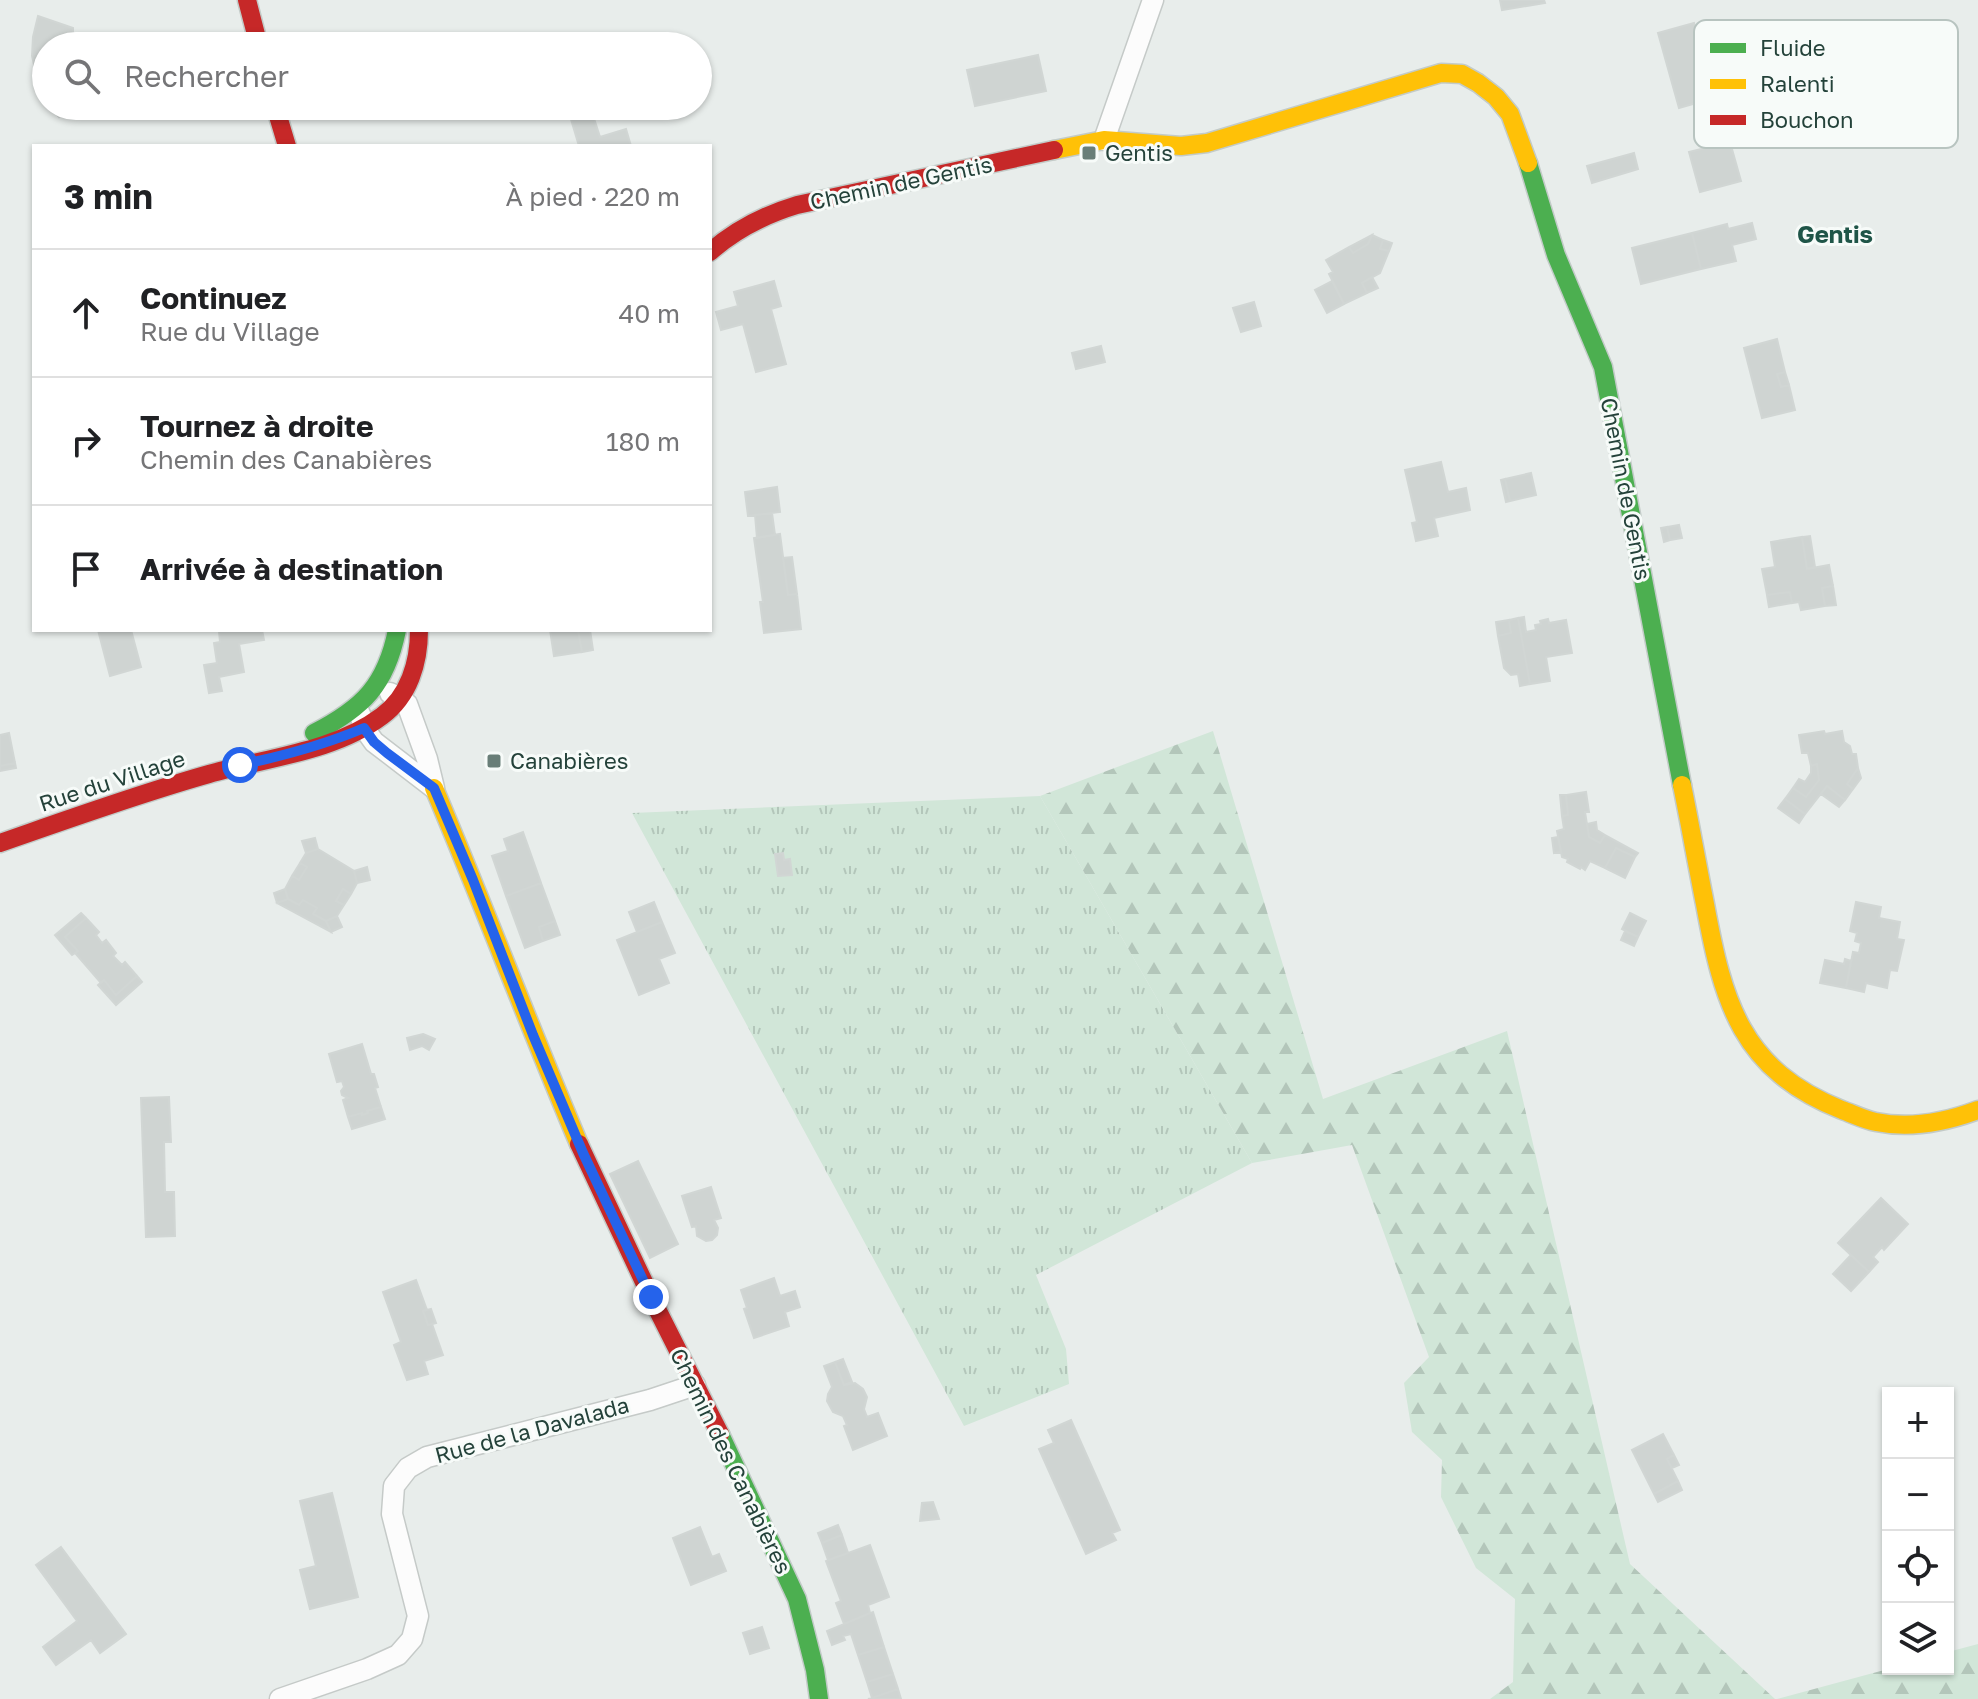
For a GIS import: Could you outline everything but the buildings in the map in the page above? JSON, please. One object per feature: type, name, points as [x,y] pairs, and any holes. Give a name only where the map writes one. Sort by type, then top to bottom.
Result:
[{"type":"street","points":[[247,0],[255,32]]},
{"type":"street","points":[[1104,140],[1153,0]]},
{"type":"street","name":"Chemin de Gentis","points":[[712,250],[734,231],[783,209],[1104,140],[1181,146],[1207,143],[1441,73],[1462,74],[1478,83],[1496,97],[1510,114],[1556,255],[1603,367],[1714,952],[1726,994],[1741,1029],[1765,1060],[1794,1087],[1828,1105],[1874,1122],[1919,1124],[1960,1118],[1978,1110]]},
{"type":"street","points":[[279,120],[286,144]]},
{"type":"street","points":[[396,632],[389,662],[366,698],[373,722],[374,742],[434,788]]},
{"type":"street","points":[[373,722],[391,709],[408,682],[417,663],[419,632]]},
{"type":"street","points":[[366,698],[387,692],[399,698]]},
{"type":"street","name":"Rue du Village","points":[[0,843],[240,765],[317,732],[366,698]]},
{"type":"street","name":"Chemin des Canabières","points":[[399,698],[407,704],[414,720],[434,788],[583,1153],[735,1463],[797,1599],[819,1699]]},
{"type":"street","name":"Rue du Village","points":[[240,765],[336,740],[373,722]]},
{"type":"street","name":"Rue de la Davalada","points":[[280,1699],[378,1665],[398,1655],[412,1639],[418,1616],[392,1514],[394,1486],[408,1468],[427,1457],[650,1400],[695,1385]]},
{"type":"green space","points":[[1213,731],[1323,1099],[1507,1031],[1630,1564],[1775,1699],[1490,1699],[1513,1682],[1515,1599],[1476,1568],[1441,1497],[1442,1460],[1412,1432],[1404,1383],[1429,1357],[1352,1145],[1252,1163],[1040,796]]},
{"type":"green space","points":[[1040,796],[1252,1163],[1036,1275],[1066,1349],[1069,1384],[964,1426],[632,813]]},
{"type":"green space","points":[[1978,1644],[1978,1699],[1777,1699],[1882,1671],[1882,1675],[1954,1675],[1954,1650]]},
{"type":"traffic: fast","points":[[1528,163],[1556,255],[1603,367],[1682,785]]},
{"type":"traffic: fast","points":[[314,733],[346,714],[370,693],[386,666],[396,632]]},
{"type":"traffic: fast","points":[[720,1434],[797,1599],[819,1699]]},
{"type":"traffic: slow","points":[[1054,150],[1104,140],[1181,146],[1207,143],[1441,73],[1462,74],[1496,97],[1510,114],[1528,163]]},
{"type":"traffic: slow","points":[[1682,785],[1720,972],[1742,1029],[1759,1053],[1781,1075],[1808,1094],[1872,1121],[1902,1125],[1928,1123],[1978,1110]]},
{"type":"traffic: slow","points":[[434,788],[579,1144]]},
{"type":"traffic: jam","points":[[247,0],[255,32]]},
{"type":"traffic: jam","points":[[279,120],[286,144]]},
{"type":"traffic: jam","points":[[712,250],[751,224],[797,205],[1054,150]]},
{"type":"traffic: jam","points":[[0,843],[182,782],[321,746],[363,728],[391,708],[406,689],[417,655],[419,632]]},
{"type":"traffic: jam","points":[[579,1144],[720,1434]]},
{"type":"place","name":"Gentis","points":[[1089,153]]},
{"type":"place","name":"Canabières","points":[[494,761]]},
{"type":"district","name":"Gentis","points":[[1835,235]]},
{"type":"route","points":[[240,765],[287,755],[364,728],[374,742],[434,788],[583,1153],[651,1297]]}]
